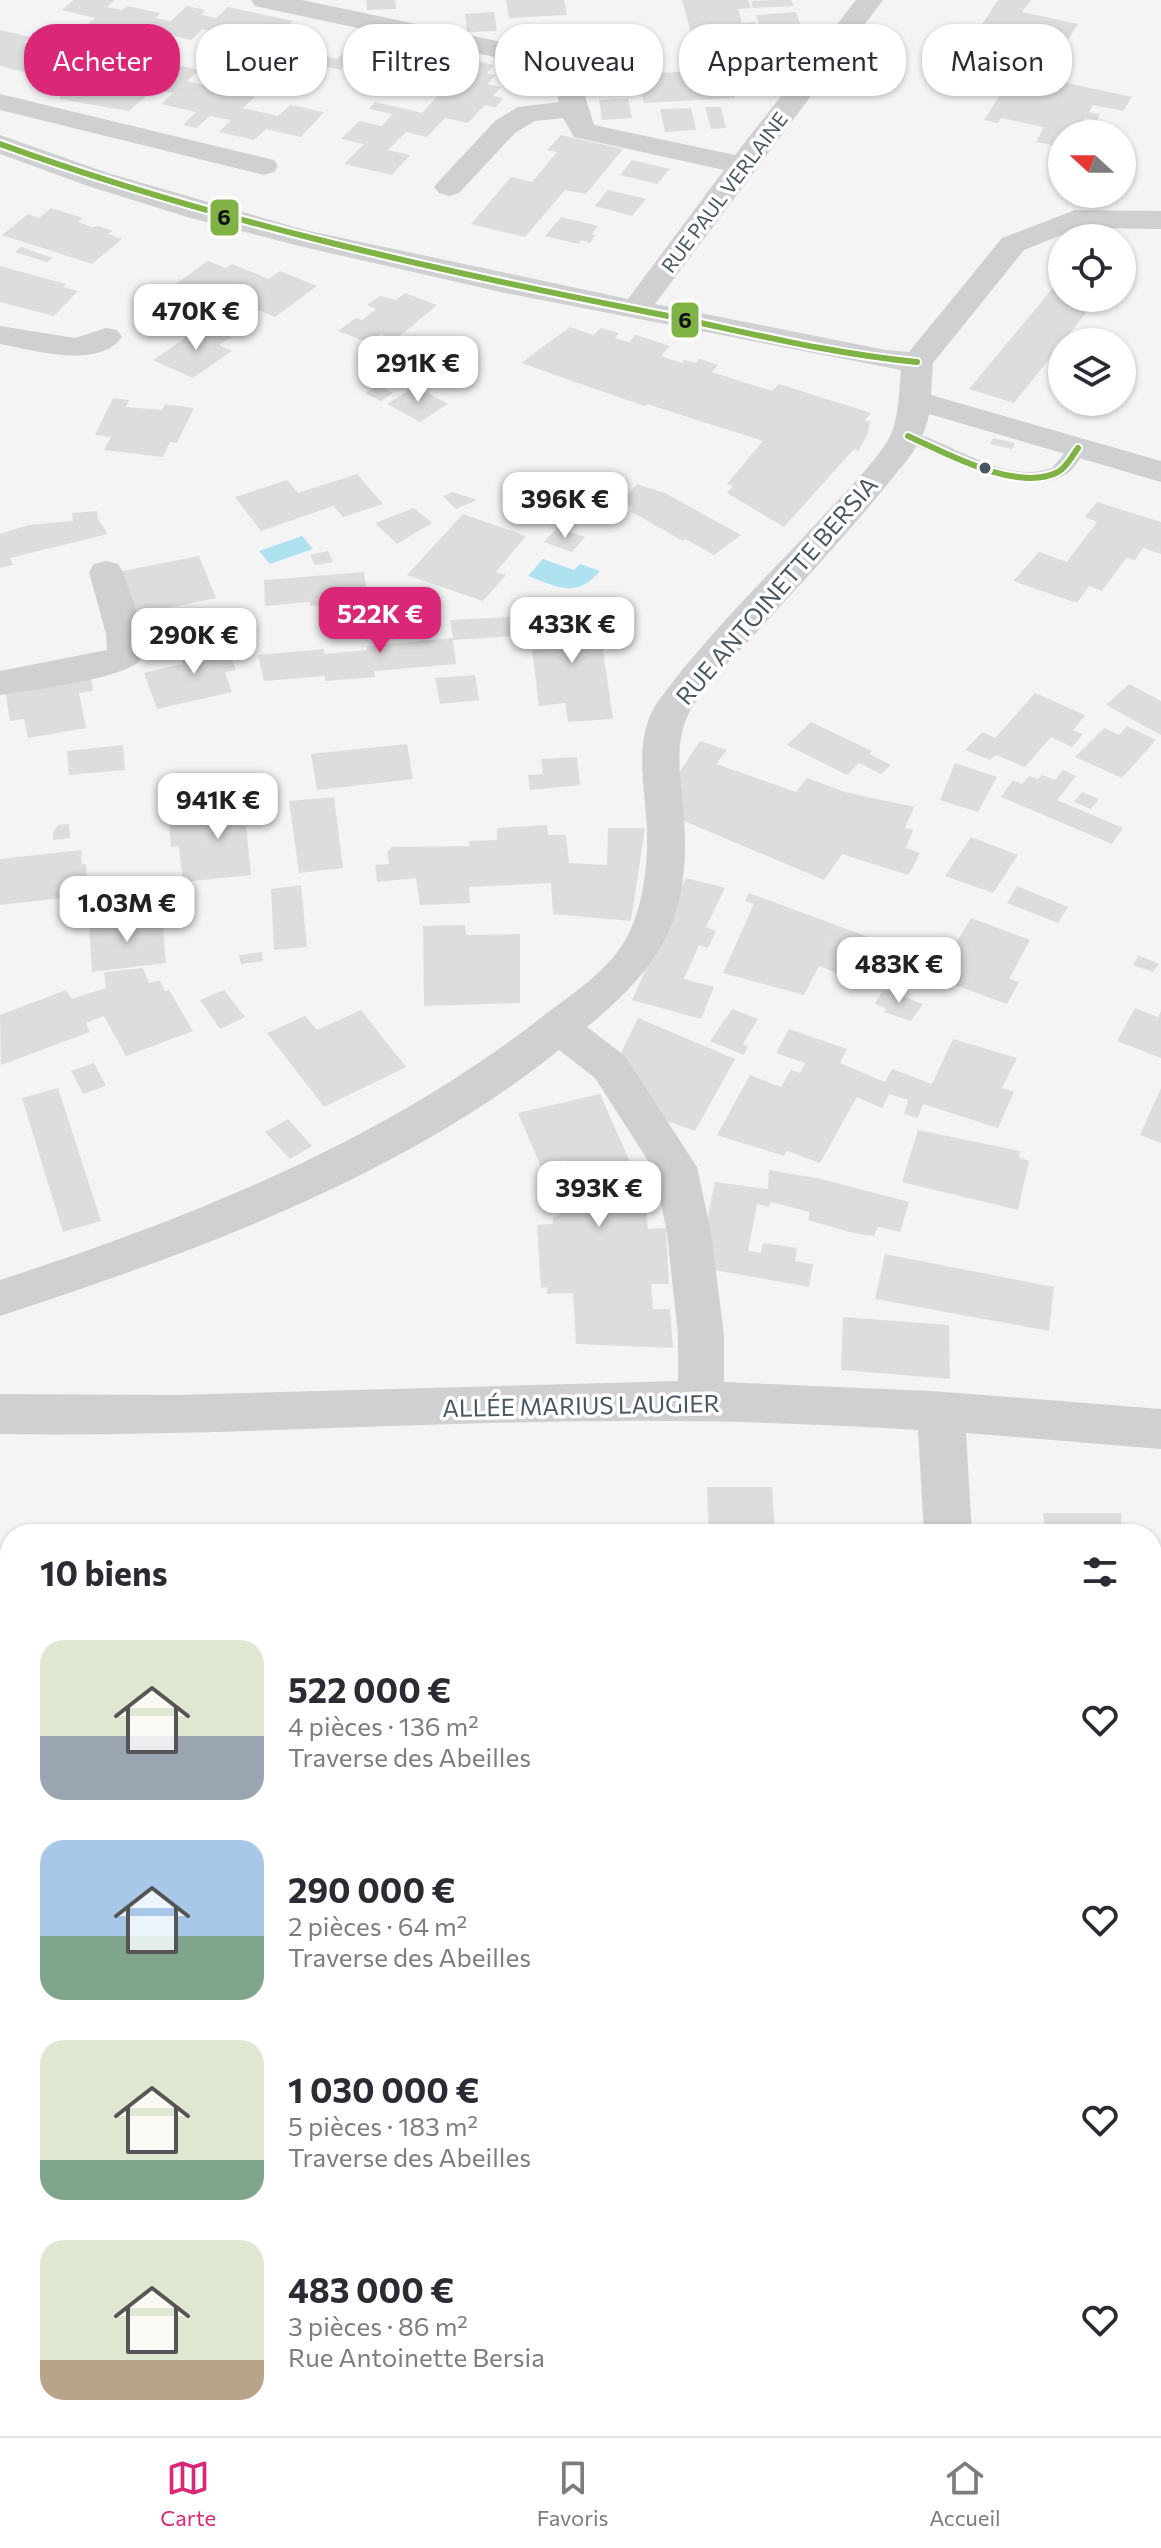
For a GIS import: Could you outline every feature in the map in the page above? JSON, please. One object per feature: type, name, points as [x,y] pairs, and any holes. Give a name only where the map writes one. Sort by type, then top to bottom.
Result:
[{"type":"street","points":[[264,0],[563,63],[584,131],[742,165]]},
{"type":"street","name":"RUE PAUL VERLAINE","points":[[637,308],[742,165],[870,0]]},
{"type":"street","points":[[0,102],[264,166]]},
{"type":"street","points":[[449,187],[505,127],[528,113],[575,109]]},
{"type":"street","points":[[6,153],[286,234],[886,360],[917,362],[1013,244],[1075,219],[1161,220]]},
{"type":"street","points":[[0,335],[78,348],[106,337]]},
{"type":"street","name":"RUE ANTOINETTE BERSIA","points":[[0,1298],[107,1263],[291,1190],[383,1142],[506,1069],[610,986],[645,943],[664,885],[666,829],[659,754],[672,709],[714,657],[856,501],[908,436],[915,400],[917,362]]},
{"type":"street","points":[[915,400],[1161,472]]},
{"type":"street","points":[[0,683],[102,665],[125,656],[124,634],[106,572]]},
{"type":"street","points":[[558,1027],[610,1067],[675,1167],[689,1233],[701,1335],[701,1401]]},
{"type":"street","name":"ALLÉE MARIUS LAUGIER","points":[[0,1414],[104,1417],[701,1401],[1050,1418],[1161,1429]]},
{"type":"street","points":[[941,1412],[947,1524]]},
{"type":"lane","points":[[908,436],[986,467],[1015,475],[1044,477],[1060,471],[1078,448]]},
{"type":"water","points":[[302,536],[313,549],[270,564],[259,551]]},
{"type":"water","points":[[543,559],[574,570],[580,564],[600,571],[583,585],[558,587],[528,576]]},
{"type":"building","points":[[74,0],[115,0],[107,7],[122,10],[127,6],[161,13],[155,18],[171,21],[187,6],[205,10],[201,15],[216,18],[228,7],[293,21],[290,24],[196,24],[196,35],[191,40],[180,37],[180,24],[87,24],[95,18],[62,10]]},
{"type":"building","points":[[366,0],[395,0],[396,9],[367,10]]},
{"type":"building","points":[[506,0],[564,0],[567,15],[509,18]]},
{"type":"building","points":[[682,0],[748,0],[751,8],[738,9],[742,23],[756,24],[689,24]]},
{"type":"building","points":[[791,0],[794,6],[753,8],[751,1]]},
{"type":"building","points":[[998,0],[1031,0],[1022,12],[1078,24],[1072,34],[1072,24],[982,24]]},
{"type":"building","points":[[494,12],[495,31],[479,32],[479,24],[466,24],[465,14]]},
{"type":"building","points":[[796,12],[800,24],[759,24],[756,15]]},
{"type":"building","points":[[0,30],[24,36],[24,72],[0,66]]},
{"type":"building","points":[[343,53],[343,67],[340,70],[328,67],[327,57],[337,59]]},
{"type":"building","points":[[479,62],[494,65],[487,73],[495,76],[487,84],[495,86],[493,96],[503,98],[496,107],[485,105],[468,123],[445,118],[427,137],[406,132],[388,150],[410,155],[392,175],[344,164],[364,144],[341,139],[359,121],[382,126],[393,114],[369,109],[375,102],[422,113],[438,96],[479,96]]},
{"type":"building","points":[[180,65],[196,69],[187,81],[196,83],[196,96],[255,97],[243,108],[278,116],[290,105],[324,112],[301,137],[266,129],[254,140],[219,132],[231,120],[210,116],[196,128],[183,125],[196,112],[161,104],[170,96],[180,96]]},
{"type":"building","points":[[679,72],[679,96],[735,98],[644,103],[642,96],[663,96],[663,73]]},
{"type":"building","points":[[1072,84],[1132,97],[1123,111],[1093,105],[1089,112],[1100,114],[1097,120],[1048,120],[1048,144],[1036,142],[1044,127],[1001,118],[998,123],[984,120],[999,96],[1072,96]]},
{"type":"building","points":[[61,96],[146,96],[129,111],[59,99]]},
{"type":"building","points":[[628,99],[632,118],[602,120],[599,100]]},
{"type":"building","points":[[705,107],[721,107],[726,128],[711,129]]},
{"type":"building","points":[[691,108],[696,130],[665,132],[660,109]]},
{"type":"building","points":[[561,135],[623,149],[586,194],[565,190],[525,237],[471,224],[511,177],[532,182],[557,152],[547,150]]},
{"type":"building","points":[[632,160],[670,169],[657,184],[620,175]]},
{"type":"building","points":[[608,190],[646,199],[632,216],[595,206]]},
{"type":"building","points":[[51,208],[83,218],[78,222],[92,227],[89,228],[98,226],[113,231],[108,234],[122,239],[92,264],[2,235],[28,214],[39,218]]},
{"type":"building","points":[[561,217],[598,226],[592,234],[596,235],[590,243],[581,240],[579,244],[545,236]]},
{"type":"building","points":[[21,247],[53,258],[47,262],[15,252]]},
{"type":"building","points":[[208,261],[226,268],[232,264],[269,279],[280,271],[317,286],[275,317],[202,287],[195,293],[174,285]]},
{"type":"building","points":[[0,266],[66,284],[63,287],[78,291],[54,316],[0,302]]},
{"type":"building","points":[[405,293],[437,305],[395,340],[381,334],[369,343],[338,331],[356,318],[362,320],[376,309],[367,305],[380,296],[396,300]]},
{"type":"building","points":[[1048,294],[1048,312],[1087,312],[1074,328],[1048,328],[1048,360],[1014,403],[969,389]]},
{"type":"building","points":[[204,325],[231,337],[219,345],[232,351],[193,378],[153,360]]},
{"type":"building","points":[[570,327],[593,335],[601,328],[619,333],[615,338],[629,342],[636,335],[670,346],[661,356],[682,363],[684,360],[696,363],[700,359],[718,365],[712,372],[772,391],[779,384],[871,413],[865,420],[870,422],[867,436],[858,451],[854,449],[784,527],[727,493],[733,486],[727,484],[763,441],[647,404],[644,406],[521,363]]},
{"type":"building","points":[[378,385],[393,393],[381,401],[365,393]]},
{"type":"building","points":[[415,386],[448,404],[420,422],[387,404]]},
{"type":"building","points":[[113,398],[129,400],[126,407],[162,410],[165,404],[194,408],[177,443],[170,442],[163,457],[104,450],[111,437],[95,435]]},
{"type":"building","points":[[993,438],[1015,443],[1012,449],[990,444]]},
{"type":"building","points":[[357,474],[383,504],[343,517],[333,506],[261,531],[235,497],[287,480],[298,493]]},
{"type":"building","points":[[637,484],[665,493],[741,535],[714,555],[685,539],[683,541],[630,511],[633,508],[622,501]]},
{"type":"building","points":[[453,492],[477,500],[456,509],[443,496]]},
{"type":"building","points":[[1097,502],[1161,522],[1161,554],[1143,548],[1135,560],[1126,558],[1102,591],[1089,586],[1077,603],[1013,581],[1039,552],[1067,562],[1097,522],[1085,517]]},
{"type":"building","points":[[414,508],[432,523],[397,544],[375,523]]},
{"type":"building","points":[[97,511],[98,519],[108,534],[10,558],[13,565],[0,568],[0,534],[28,525],[73,521],[72,513]]},
{"type":"building","points":[[463,514],[526,536],[496,572],[506,575],[483,601],[407,575]]},
{"type":"building","points":[[557,528],[585,537],[572,552],[544,542]]},
{"type":"building","points":[[328,551],[333,562],[315,565],[310,555]]},
{"type":"building","points":[[199,556],[216,598],[133,615],[118,572]]},
{"type":"building","points":[[364,572],[368,602],[265,606],[264,580]]},
{"type":"building","points":[[597,610],[613,719],[568,722],[565,703],[539,706],[532,650],[545,649],[543,634],[536,635],[533,615]]},
{"type":"building","points":[[509,617],[512,636],[453,640],[456,664],[374,671],[375,677],[325,681],[325,676],[264,681],[258,655],[324,649],[324,654],[367,650],[367,646],[453,638],[450,620]]},
{"type":"building","points":[[231,639],[235,654],[230,655],[236,670],[225,672],[232,692],[157,709],[144,673],[183,664],[181,660],[191,658],[187,649]]},
{"type":"building","points":[[475,675],[479,700],[440,704],[435,678]]},
{"type":"building","points":[[91,677],[93,691],[79,693],[86,728],[28,738],[24,719],[10,721],[5,689]]},
{"type":"building","points":[[1129,684],[1161,701],[1161,735],[1106,705]]},
{"type":"building","points":[[1035,693],[1085,715],[1073,730],[1083,734],[1072,747],[1051,737],[1025,767],[996,755],[990,760],[965,750],[982,732],[995,738]]},
{"type":"building","points":[[811,722],[872,751],[869,754],[891,765],[881,774],[859,763],[847,775],[787,745]]},
{"type":"building","points":[[1127,726],[1156,740],[1122,778],[1075,757],[1104,728],[1119,735]]},
{"type":"building","points":[[700,741],[727,750],[716,764],[796,792],[807,778],[845,792],[914,807],[905,828],[913,830],[906,848],[920,853],[912,869],[908,875],[842,854],[824,880],[670,815],[675,779]]},
{"type":"building","points":[[407,744],[413,779],[317,790],[311,754]]},
{"type":"building","points":[[123,745],[125,770],[69,775],[67,751]]},
{"type":"building","points":[[577,757],[580,785],[530,790],[528,775],[543,774],[541,759]]},
{"type":"building","points":[[955,763],[997,777],[978,812],[940,800]]},
{"type":"building","points":[[1063,770],[1076,776],[1057,800],[1123,828],[1112,844],[1001,797],[1013,780],[1022,784],[1029,776],[1038,779],[1042,775],[1055,780]]},
{"type":"building","points":[[1082,792],[1099,799],[1091,809],[1074,802]]},
{"type":"building","points":[[334,797],[343,868],[299,873],[289,801]]},
{"type":"building","points":[[263,798],[266,823],[246,825],[251,875],[183,882],[179,846],[171,847],[169,824],[217,818],[216,803]]},
{"type":"building","points":[[69,824],[70,838],[53,840],[53,832],[58,825]]},
{"type":"building","points":[[547,825],[548,835],[566,835],[569,863],[607,865],[608,828],[645,828],[631,921],[553,914],[551,883],[469,887],[470,903],[420,905],[416,878],[377,882],[375,865],[389,864],[387,853],[391,847],[470,846],[469,841],[497,840],[497,828]]},
{"type":"building","points":[[971,837],[1018,855],[993,893],[945,876]]},
{"type":"building","points":[[81,850],[82,864],[86,864],[88,895],[0,905],[0,859]]},
{"type":"building","points":[[686,878],[725,888],[706,927],[716,931],[708,948],[699,945],[684,979],[714,987],[701,1019],[632,1000]]},
{"type":"building","points":[[301,885],[307,947],[274,950],[271,889]]},
{"type":"building","points":[[1017,886],[1068,907],[1058,923],[1007,903]]},
{"type":"building","points":[[749,893],[871,938],[853,980],[819,966],[804,995],[723,973],[754,904],[745,901]]},
{"type":"building","points":[[162,916],[166,963],[92,972],[89,925]]},
{"type":"building","points":[[971,918],[1030,940],[1009,979],[1019,982],[1007,1004],[935,978]]},
{"type":"building","points":[[465,925],[466,935],[520,934],[520,1003],[424,1006],[423,926]]},
{"type":"building","points":[[262,952],[263,961],[241,964],[239,955]]},
{"type":"building","points":[[1138,956],[1159,964],[1153,972],[1133,965]]},
{"type":"building","points":[[143,968],[149,983],[160,981],[165,991],[169,990],[193,1031],[126,1056],[104,1016],[86,1023],[90,1032],[1,1065],[0,1015],[66,990],[72,999],[106,988],[104,972]]},
{"type":"building","points":[[224,990],[245,1017],[220,1029],[200,1000]]},
{"type":"building","points":[[883,990],[923,1004],[911,1021],[884,1012],[886,1008],[875,1004]]},
{"type":"building","points":[[1135,1008],[1158,1017],[1161,1011],[1161,1058],[1117,1041]]},
{"type":"building","points":[[732,1009],[758,1019],[743,1044],[748,1046],[744,1055],[710,1041]]},
{"type":"building","points":[[361,1010],[406,1067],[324,1107],[267,1033],[305,1016],[317,1030]]},
{"type":"building","points":[[638,1018],[735,1059],[695,1131],[661,1119],[619,1057]]},
{"type":"building","points":[[789,1029],[847,1049],[840,1063],[885,1082],[892,1069],[932,1084],[953,1039],[1017,1058],[1002,1088],[1014,1092],[998,1128],[923,1104],[918,1118],[904,1114],[908,1100],[889,1094],[882,1108],[857,1097],[820,1163],[787,1151],[784,1156],[717,1135],[750,1075],[781,1087],[791,1070],[800,1073],[805,1063],[776,1053]]},
{"type":"building","points":[[94,1063],[106,1086],[83,1094],[71,1071]]},
{"type":"building","points":[[58,1088],[101,1221],[63,1232],[22,1098]]},
{"type":"building","points":[[1161,1088],[1161,1143],[1140,1135]]},
{"type":"building","points":[[600,1094],[644,1194],[648,1229],[666,1228],[669,1284],[651,1284],[653,1309],[670,1309],[673,1348],[576,1344],[573,1293],[547,1294],[547,1287],[541,1288],[537,1225],[553,1224],[553,1217],[560,1216],[545,1178],[570,1172],[566,1160],[541,1167],[518,1113]]},
{"type":"building","points":[[288,1119],[312,1146],[290,1159],[265,1132]]},
{"type":"building","points":[[918,1130],[1020,1151],[1019,1157],[1029,1161],[1018,1210],[902,1182]]},
{"type":"building","points":[[769,1170],[821,1179],[909,1202],[900,1232],[878,1227],[874,1236],[853,1233],[808,1220],[810,1212],[771,1202],[769,1207],[757,1204],[748,1251],[761,1253],[763,1243],[797,1248],[795,1261],[813,1264],[809,1287],[703,1268],[701,1249],[715,1182],[768,1189]]},
{"type":"building","points":[[885,1254],[1054,1287],[1049,1331],[875,1299]]},
{"type":"building","points":[[843,1317],[949,1325],[950,1379],[841,1370]]},
{"type":"building","points":[[707,1487],[772,1487],[774,1524],[709,1524]]},
{"type":"building","points":[[1043,1513],[1121,1513],[1122,1524],[1045,1524]]},
{"type":"transit line","name":"6","points":[[0,144],[176,204],[366,253],[814,348],[917,362]]},
{"type":"transit line","name":"6","points":[[908,436],[982,468],[1024,477],[1042,477],[1058,472],[1078,448]]}]
